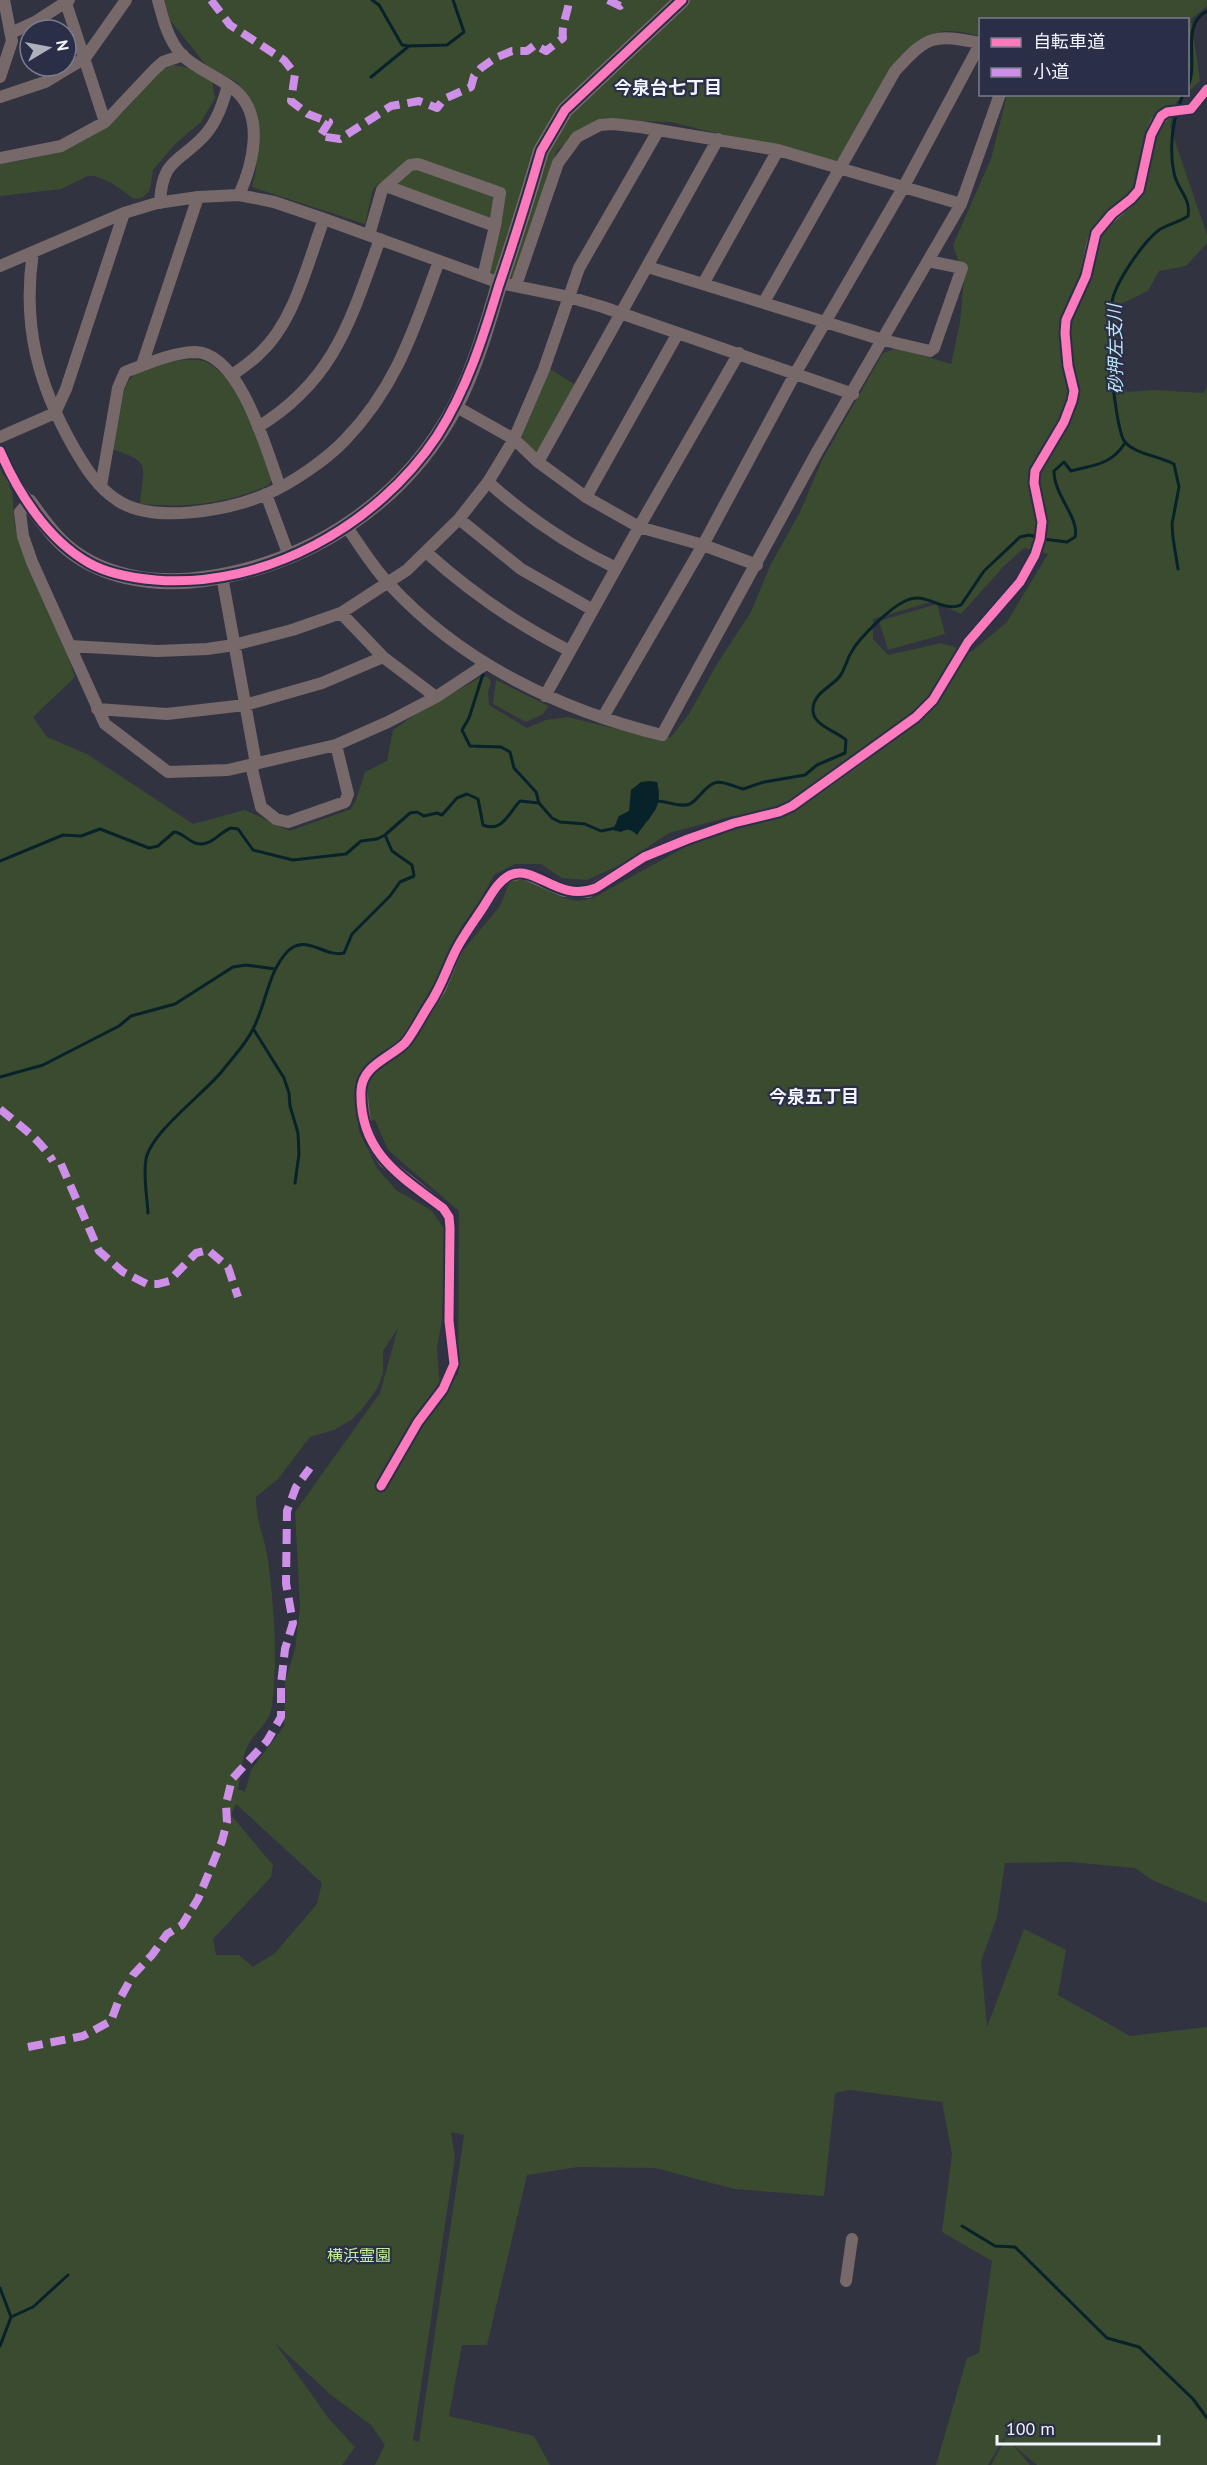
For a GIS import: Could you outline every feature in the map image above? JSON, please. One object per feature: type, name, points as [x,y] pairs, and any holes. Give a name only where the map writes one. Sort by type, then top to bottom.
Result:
[{"type":"street","points":[[0,77],[12,40],[3,0]]},
{"type":"street","points":[[0,97],[45,82],[85,58],[126,0]]},
{"type":"street","points":[[158,0],[164,24],[173,43],[183,56],[228,85],[242,98],[253,115],[254,150],[239,195]]},
{"type":"street","points":[[508,284],[541,151],[555,124],[578,96],[682,0]]},
{"type":"street","points":[[11,33],[68,2],[105,122]]},
{"type":"street","points":[[764,302],[895,71],[914,51],[931,39],[952,37],[979,44]]},
{"type":"street","points":[[603,717],[703,545],[795,374],[903,188],[979,48]]},
{"type":"street","points":[[0,158],[61,146],[105,122],[154,70],[164,62],[183,56]]},
{"type":"street","points":[[160,203],[160,188],[165,173],[174,161],[205,136],[222,105],[228,85]]},
{"type":"street","points":[[916,717],[933,700],[968,642],[1020,582],[1035,555],[1042,522],[1034,483],[1035,471],[1064,422],[1072,401],[1074,391],[1068,366],[1066,320],[1086,276],[1096,233],[1112,214],[1139,190],[1151,135],[1161,116],[1167,112],[1191,109],[1207,89]]},
{"type":"street","points":[[346,526],[388,584],[424,619],[486,664],[545,696],[662,735],[758,565],[818,452],[961,204],[999,96]]},
{"type":"street","points":[[0,451],[13,480],[61,542],[83,559],[102,569],[139,578],[171,581],[222,576],[261,568],[320,542],[346,526],[386,496],[414,466],[455,406],[558,163],[577,137],[600,125],[613,124],[778,150],[961,204]]},
{"type":"street","points":[[70,646],[157,651],[207,649],[234,645],[300,628],[341,613],[407,570],[459,519],[488,482],[514,439],[544,369],[579,268],[658,131]]},
{"type":"street","points":[[538,462],[718,139]]},
{"type":"street","points":[[703,284],[778,150]]},
{"type":"street","points":[[258,427],[281,413],[302,395],[334,354],[352,316],[375,237],[382,190],[410,165],[418,164],[500,193],[483,277]]},
{"type":"street","points":[[386,186],[495,226]]},
{"type":"street","points":[[0,266],[124,213],[160,203],[198,197],[239,195],[274,202],[483,277],[569,297],[622,313],[853,394]]},
{"type":"street","points":[[142,365],[198,197]]},
{"type":"street","points":[[0,437],[55,413],[66,388],[124,213]]},
{"type":"street","points":[[232,375],[262,352],[280,327],[299,288],[324,219]]},
{"type":"street","points":[[33,252],[30,297],[33,339],[48,398],[55,413],[85,466],[101,486],[116,500],[128,506],[158,512],[207,510],[266,494],[302,474],[343,442],[379,400],[402,360],[439,261]]},
{"type":"street","points":[[648,267],[883,340],[930,351],[934,348],[962,268],[928,261]]},
{"type":"street","points":[[586,497],[678,333]]},
{"type":"street","points":[[101,486],[118,388],[125,372],[142,365],[197,352],[220,364],[232,375],[258,427],[280,487]]},
{"type":"street","points":[[545,696],[739,353]]},
{"type":"street","points":[[455,406],[514,439],[538,462],[586,497],[639,527],[703,545],[758,565]]},
{"type":"street","points":[[488,482],[545,528],[579,550],[616,568]]},
{"type":"street","points":[[266,494],[289,556]]},
{"type":"street","points":[[29,502],[20,512],[23,536],[41,584],[97,709],[105,724],[168,772],[201,772],[253,765],[336,745],[436,697],[486,664]]},
{"type":"street","points":[[459,519],[521,569],[593,609]]},
{"type":"street","points":[[426,552],[480,598],[515,622],[570,651]]},
{"type":"street","points":[[222,576],[261,807],[276,819],[288,822],[345,802],[348,794],[336,745]]},
{"type":"street","points":[[341,613],[383,657],[436,697]]},
{"type":"street","points":[[97,709],[167,714],[245,705],[322,683],[383,657]]},
{"type":"street","points":[[381,1486],[418,1422],[443,1389],[454,1365],[449,1321],[450,1228],[449,1217],[443,1208],[385,1162],[374,1146],[365,1125],[362,1106],[361,1088],[366,1074],[405,1042],[440,989],[463,938],[498,885],[508,876],[523,873],[564,891],[588,892],[655,852],[734,823],[779,812],[792,806],[863,756]]},
{"type":"street","points":[[846,2281],[852,2239]]},
{"type":"green space","points":[[164,0],[1207,0],[1207,6],[1191,19],[1200,81],[1189,91],[1189,18],[979,18],[979,36],[952,31],[935,33],[904,54],[891,71],[878,89],[839,164],[671,122],[597,120],[557,150],[514,281],[489,272],[505,192],[411,159],[373,189],[365,224],[252,187],[256,170],[259,127],[238,83],[206,65],[170,20]]},
{"type":"green space","points":[[174,65],[194,69],[212,81],[215,98],[201,122],[175,144],[153,170],[150,190],[142,198],[134,199],[112,183],[95,176],[88,176],[61,189],[0,196],[0,164],[49,154],[93,135],[121,114],[159,73]]},
{"type":"green space","name":"横浜霊園","points":[[1007,96],[1183,96],[1176,102],[1170,127],[1207,235],[1207,243],[1186,266],[1159,271],[1148,291],[1117,306],[1118,383],[1127,392],[1154,390],[1204,393],[1207,385],[1207,1903],[1152,1880],[1135,1868],[1070,1862],[1005,1863],[997,1917],[981,1961],[987,2027],[1024,1929],[1066,1950],[1058,1995],[1130,2036],[1207,2027],[1207,2465],[1037,2465],[1013,2445],[1030,2465],[991,2465],[1004,2438],[988,2465],[936,2465],[967,2358],[979,2353],[992,2261],[942,2232],[952,2154],[942,2102],[850,2090],[835,2093],[824,2196],[734,2189],[655,2168],[578,2167],[527,2175],[487,2345],[462,2345],[449,2416],[534,2436],[550,2465],[375,2465],[385,2445],[371,2425],[330,2394],[275,2343],[329,2419],[355,2447],[342,2465],[0,2465],[0,468],[12,492],[15,526],[37,585],[63,641],[75,677],[33,717],[47,737],[87,754],[193,824],[245,810],[290,831],[351,809],[365,772],[387,761],[393,730],[416,714],[481,677],[488,677],[491,682],[488,692],[489,705],[527,728],[546,720],[568,717],[653,738],[671,737],[689,714],[717,664],[751,612],[770,566],[800,512],[822,460],[883,353],[898,348],[951,364],[960,323],[964,277],[953,245],[991,159]],"holes":[[[1024,548],[1048,554],[1007,622],[971,652],[941,643],[888,655],[873,639],[873,619],[934,601],[961,614],[1004,566]],[[733,816],[736,827],[696,841],[593,898],[578,901],[564,898],[526,878],[510,881],[500,906],[464,949],[460,929],[480,901],[494,875],[515,864],[541,864],[562,878],[587,880],[622,864],[669,833]],[[356,1097],[371,1121],[375,1120],[388,1150],[459,1211],[458,1375],[439,1378],[437,1346],[442,1321],[445,1230],[431,1210],[396,1190],[377,1168],[359,1131]],[[398,1328],[380,1393],[295,1512],[300,1607],[295,1649],[285,1682],[284,1726],[251,1770],[245,1792],[238,1789],[244,1757],[248,1745],[271,1711],[275,1670],[275,1633],[270,1578],[267,1552],[257,1515],[256,1497],[278,1479],[310,1437],[334,1430],[351,1420],[363,1408],[378,1387],[383,1373],[383,1351]],[[236,1804],[322,1883],[317,1904],[275,1953],[253,1967],[239,1955],[216,1955],[213,1939],[271,1877],[273,1865],[231,1815]],[[451,2132],[464,2135],[419,2442],[413,2440],[455,2157]]]},
{"type":"green space","points":[[410,166],[496,193],[494,220],[392,187]]},
{"type":"green space","points":[[182,360],[206,362],[231,383],[255,431],[272,479],[269,485],[237,497],[206,503],[140,504],[143,473],[140,462],[112,449],[121,399],[133,376],[156,365]]},
{"type":"green space","points":[[550,369],[577,386],[537,456],[521,439]]},
{"type":"green space","points":[[937,604],[945,634],[888,650],[879,621]]},
{"type":"green space","points":[[496,680],[549,706],[543,714],[526,722],[493,704]]},
{"type":"water","points":[[641,782],[657,782],[659,798],[655,810],[637,835],[630,830],[621,832],[613,830],[619,816],[629,811],[631,790]]},
{"type":"waterway","points":[[372,0],[379,5],[402,45],[408,46]]},
{"type":"waterway","points":[[371,77],[409,46],[447,45],[464,32],[453,0]]},
{"type":"waterway","name":"砂押左支川","points":[[1189,83],[1194,25],[1207,11]]},
{"type":"waterway","name":"砂押左支川","points":[[1179,106],[1182,96]]},
{"type":"waterway","name":"砂押左支川","points":[[1176,115],[1172,138],[1172,162],[1175,177],[1188,205],[1188,216],[1159,230],[1131,263],[1114,294],[1111,333],[1114,390],[1123,438],[1129,446],[1174,464],[1179,487],[1172,524],[1178,569]]},
{"type":"waterway","points":[[1043,539],[1067,542],[1075,537],[1074,522],[1058,489],[1054,471],[1064,462],[1071,471],[1101,463],[1114,456],[1125,443]]},
{"type":"waterway","points":[[657,801],[686,805],[693,802],[716,782],[743,789],[764,782],[805,775],[817,765],[845,753],[846,740],[817,721],[813,711],[816,699],[837,680],[852,651],[862,638],[892,610],[913,598],[947,606],[961,605],[984,571],[1020,537],[1029,535],[1037,537]]},
{"type":"waterway","points":[[483,674],[469,718],[462,730],[470,746],[501,747],[510,752],[514,768],[536,792],[539,803]]},
{"type":"waterway","points":[[0,861],[63,835],[81,836],[100,829],[149,848],[158,846],[174,832],[201,844],[210,842],[231,828],[238,829],[253,850],[293,860],[346,854],[361,841],[377,839],[385,835],[410,813],[417,812],[424,816],[437,813],[442,815],[457,798],[467,794],[478,799],[483,825],[490,827],[501,824],[520,801],[539,803],[552,818],[560,822],[585,824],[601,831],[616,828]]},
{"type":"waterway","points":[[148,1213],[145,1172],[150,1148],[168,1125],[215,1079],[247,1040],[281,959],[288,951],[302,944],[337,954],[344,953],[352,934],[390,896],[400,882],[414,876],[412,865],[392,851],[385,835]]},
{"type":"waterway","points":[[0,1077],[43,1065],[119,1026],[131,1016],[175,1004],[233,967],[246,965],[275,969]]},
{"type":"waterway","points":[[254,1030],[284,1078],[289,1093],[290,1106],[298,1133],[299,1154],[295,1183]]},
{"type":"waterway","points":[[962,2226],[995,2246],[1015,2247],[1107,2338],[1139,2347],[1193,2399],[1207,2418]]},
{"type":"waterway","points":[[0,2346],[11,2317],[33,2307],[68,2275]]},
{"type":"waterway","points":[[0,2288],[11,2317]]},
{"type":"tunnel","points":[[863,756],[916,717]]},
{"type":"marked path","points":[[211,0],[230,25],[284,60],[295,74],[291,101],[308,114],[329,122],[320,136],[340,139],[391,106],[419,101],[437,108],[444,99],[471,87],[474,76],[495,58],[512,51],[527,51],[535,45],[546,51],[563,38],[569,0]]},
{"type":"marked path","points":[[608,0],[620,6],[627,0]]},
{"type":"marked path","points":[[0,1109],[35,1139],[53,1161]]},
{"type":"marked path","points":[[61,1164],[99,1251],[123,1272],[147,1284],[158,1284],[169,1281],[196,1253],[208,1250],[228,1267],[238,1297]]},
{"type":"marked path","points":[[28,2047],[83,2036],[111,2021],[118,2002],[133,1975],[152,1955],[167,1934],[182,1925],[198,1899],[222,1841],[227,1822],[226,1804],[232,1779],[267,1741],[281,1717],[281,1684],[285,1649],[293,1623],[286,1583],[287,1511],[296,1487],[310,1468]]},
{"type":"cycle path","points":[[0,451],[25,499],[60,542],[89,563],[121,575],[155,580],[196,580],[237,574],[276,562],[314,545],[350,523],[383,498],[412,468],[448,418],[473,363],[487,324],[541,151],[565,110],[682,0]]},
{"type":"cycle path","points":[[381,1486],[418,1422],[443,1389],[454,1364],[449,1321],[450,1228],[449,1217],[443,1208],[398,1173],[375,1146],[367,1131],[362,1112],[361,1091],[366,1075],[371,1068],[408,1039],[437,991],[463,937],[495,889],[510,875],[529,874],[570,891],[596,888],[644,857],[734,823],[779,812],[792,806],[916,717],[933,700],[968,642],[1020,582],[1035,555],[1042,522],[1034,483],[1035,471],[1064,422],[1072,401],[1074,391],[1068,366],[1066,320],[1086,276],[1096,233],[1112,214],[1139,190],[1151,135],[1161,116],[1167,112],[1191,109],[1207,89]]},
{"type":"district","name":"今泉台七丁目","points":[[668,87]]},
{"type":"district","name":"今泉五丁目","points":[[814,1096]]}]
